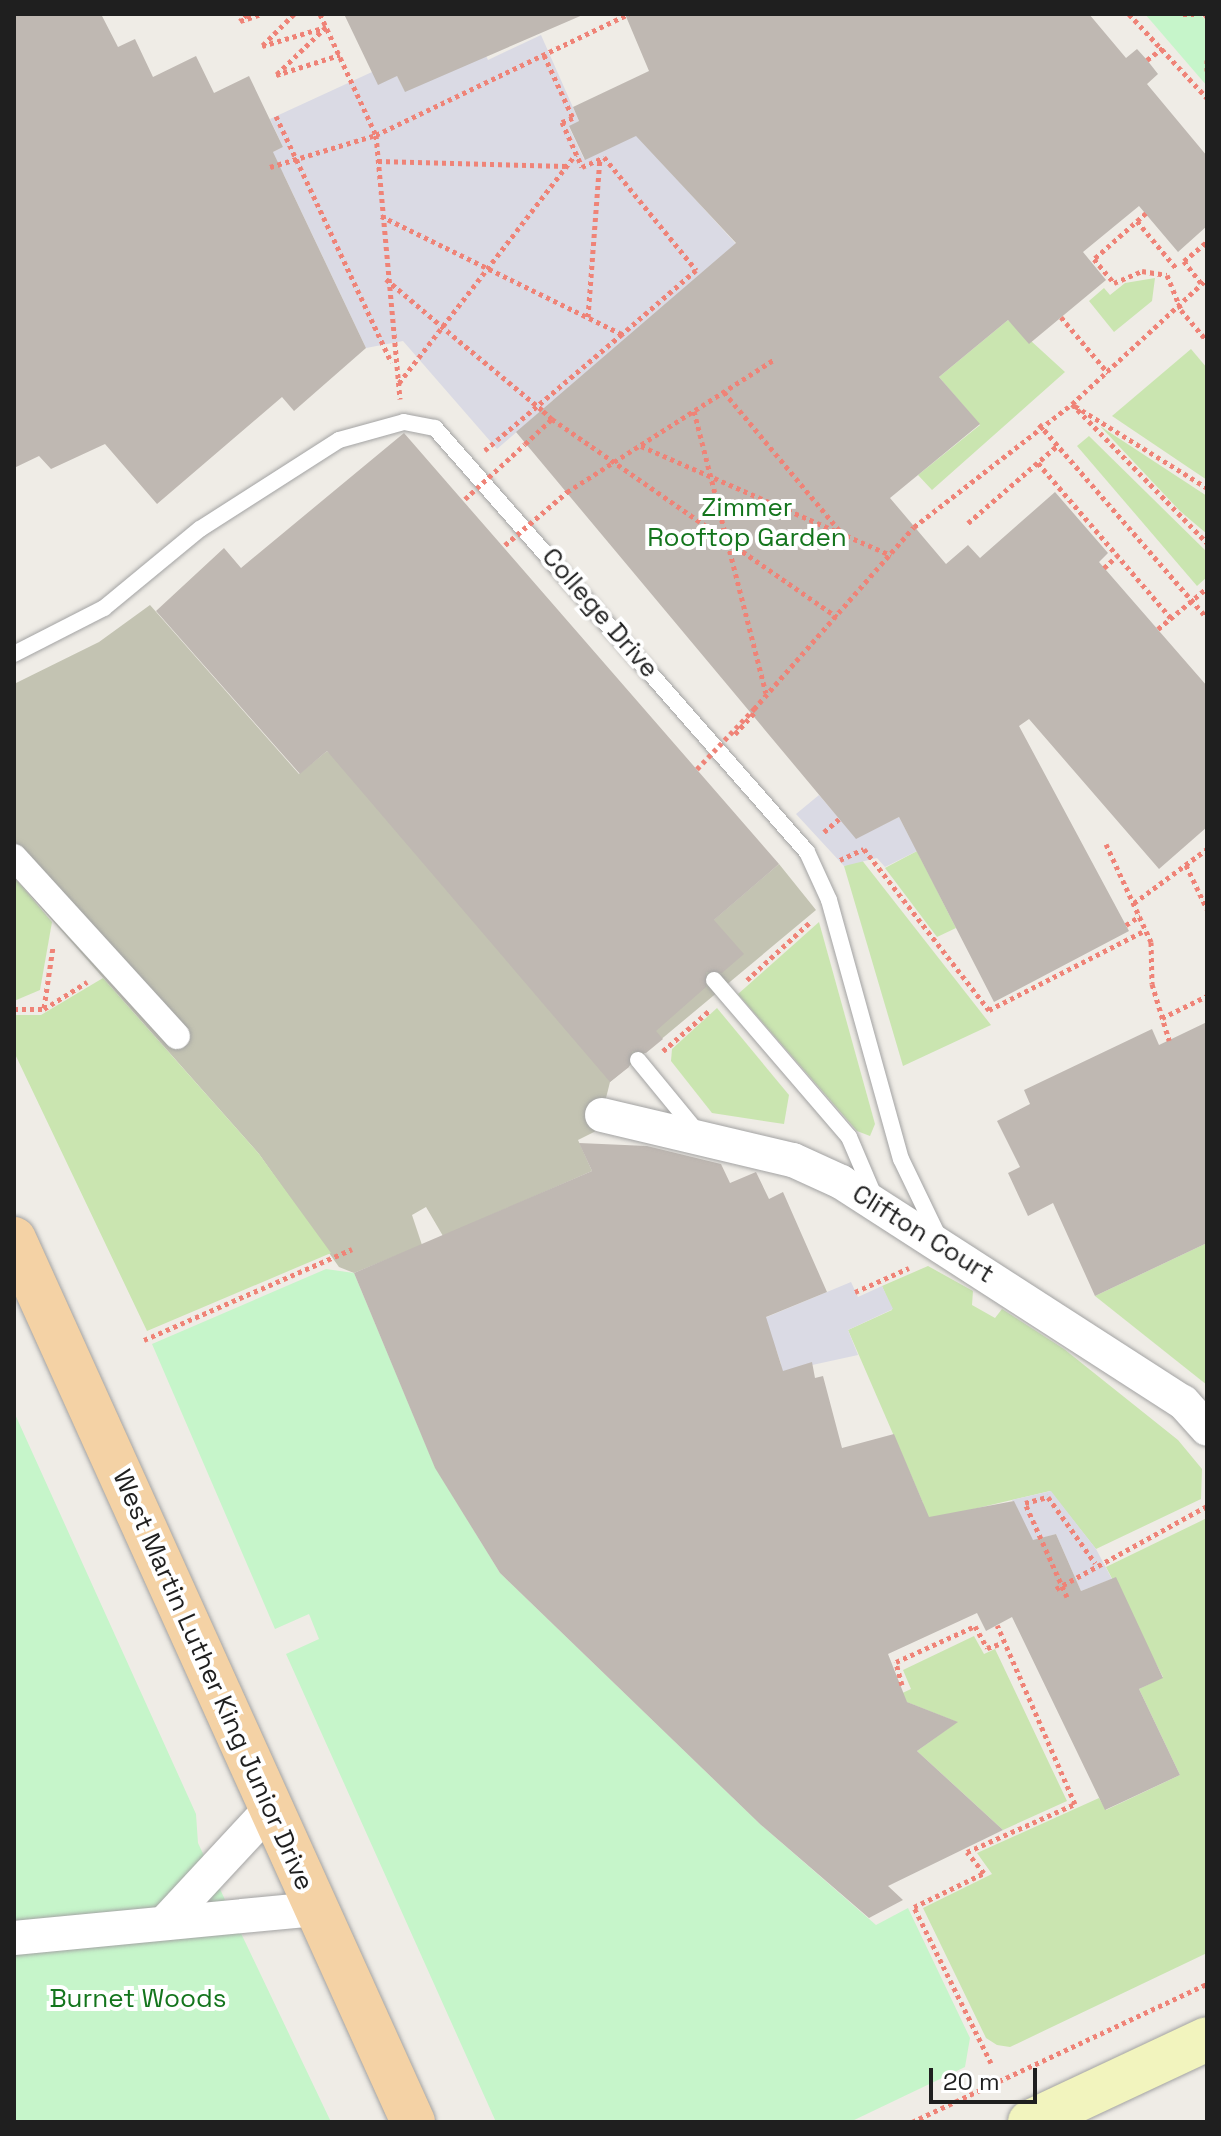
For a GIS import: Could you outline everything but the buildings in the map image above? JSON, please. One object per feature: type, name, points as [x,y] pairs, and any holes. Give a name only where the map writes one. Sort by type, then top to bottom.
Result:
[{"type":"main road","name":"West Martin Luther King Junior Drive","points":[[14,1239],[413,2122]]},
{"type":"main road","points":[[1030,2122],[1207,2039]]},
{"type":"street","points":[[14,857],[177,1036]]},
{"type":"street","name":"Clifton Court","points":[[602,1115],[793,1160],[879,1206],[1183,1402],[1207,1429]]},
{"type":"street","points":[[168,1919],[271,1808]]},
{"type":"street","points":[[14,1938],[144,1929],[168,1919],[316,1909]]},
{"type":"lane","points":[[14,654],[104,608],[200,529],[339,440],[404,422]]},
{"type":"lane","name":"College Drive","points":[[404,422],[429,425],[452,444],[807,852],[829,900],[901,1159],[945,1250]]},
{"type":"lane","points":[[714,980],[849,1137],[879,1206]]},
{"type":"lane","points":[[641,1064],[701,1137]]},
{"type":"path","points":[[247,14],[240,21],[261,14]]},
{"type":"path","points":[[294,14],[262,46],[326,27]]},
{"type":"path","points":[[320,14],[376,135],[386,278],[395,370],[404,422]]},
{"type":"path","points":[[270,167],[295,156],[376,135],[629,14]]},
{"type":"path","points":[[1129,14],[1164,47],[1207,98]]},
{"type":"path","points":[[1183,14],[1194,14]]},
{"type":"path","points":[[326,27],[276,75],[340,55]]},
{"type":"path","points":[[1147,60],[1164,47]]},
{"type":"path","points":[[544,55],[573,118],[562,122],[582,167],[600,158]]},
{"type":"path","points":[[1207,60],[1207,71]]},
{"type":"path","points":[[276,116],[395,370]]},
{"type":"path","points":[[398,383],[444,328],[576,154]]},
{"type":"path","points":[[588,317],[600,158]]},
{"type":"path","points":[[492,444],[696,270],[600,158]]},
{"type":"path","points":[[378,161],[567,166]]},
{"type":"path","points":[[1146,213],[1094,259],[1114,283],[1142,271],[1167,275],[1207,242]]},
{"type":"path","points":[[381,216],[622,334]]},
{"type":"path","points":[[1137,221],[1176,268]]},
{"type":"path","points":[[731,738],[766,694],[891,555],[1039,424],[1072,404],[1181,310],[1204,281],[1184,261]]},
{"type":"path","points":[[1167,275],[1181,310],[1207,341]]},
{"type":"path","points":[[386,278],[611,465],[727,546],[837,617]]},
{"type":"path","points":[[1061,317],[1108,373]]},
{"type":"path","points":[[505,545],[567,492],[775,359]]},
{"type":"path","points":[[724,392],[841,532]]},
{"type":"path","points":[[1072,404],[1207,488]]},
{"type":"path","points":[[1072,404],[1207,543]]},
{"type":"path","points":[[694,411],[766,694]]},
{"type":"path","points":[[465,499],[552,419]]},
{"type":"path","points":[[1039,424],[1207,618]]},
{"type":"path","points":[[641,446],[891,555]]},
{"type":"path","points":[[968,523],[1057,446]]},
{"type":"path","points":[[1038,463],[1171,618]]},
{"type":"path","points":[[1104,568],[1117,556]]},
{"type":"path","points":[[1158,629],[1207,588]]},
{"type":"path","points":[[697,769],[755,710]]},
{"type":"path","points":[[817,838],[839,819]]},
{"type":"path","points":[[1106,844],[1146,930],[1169,1040]]},
{"type":"path","points":[[837,862],[864,849],[989,1010],[1146,930]]},
{"type":"path","points":[[1133,903],[1207,849]]},
{"type":"path","points":[[1186,865],[1207,909]]},
{"type":"path","points":[[44,1009],[60,905]]},
{"type":"path","points":[[737,989],[819,913]]},
{"type":"path","points":[[1126,925],[1140,916]]},
{"type":"path","points":[[14,1009],[44,1009],[112,967]]},
{"type":"path","points":[[1162,1018],[1207,996]]},
{"type":"path","points":[[641,1064],[695,1023]]},
{"type":"path","points":[[144,1340],[352,1249]]},
{"type":"path","points":[[855,1292],[908,1268]]},
{"type":"path","points":[[1067,1597],[1059,1588],[1025,1503],[1048,1497],[1095,1563]]},
{"type":"path","points":[[1059,1588],[1087,1576],[1095,1563],[1207,1506]]},
{"type":"path","points":[[991,2063],[914,1907],[984,1873],[967,1852],[1075,1804],[1002,1643],[997,1625]]},
{"type":"path","points":[[902,1685],[896,1662],[975,1626],[987,1648],[1002,1643]]},
{"type":"path","points":[[912,2122],[1207,1984]]},
{"type":"shaded area","points":[[541,35],[579,121],[569,127],[584,159],[634,132],[757,267],[552,401],[497,449],[403,341],[366,348],[284,175],[265,156],[283,147],[270,119],[372,72],[397,76],[405,91],[477,38],[488,60]]},
{"type":"shaded area","points":[[150,605],[299,774],[327,751],[624,997],[779,864],[816,910],[610,1082],[598,1130],[578,1140],[592,1171],[443,1236],[426,1207],[412,1215],[422,1245],[354,1273],[339,1267],[259,1154],[14,877],[14,684],[99,642]]},
{"type":"shaded area","points":[[819,795],[856,838],[899,817],[917,851],[885,867],[877,858],[844,866],[796,814]]},
{"type":"shaded area","points":[[851,1282],[858,1297],[882,1286],[893,1309],[848,1330],[858,1355],[771,1374],[781,1364],[776,1349],[763,1353],[757,1321]]},
{"type":"shaded area","points":[[1051,1491],[1096,1549],[1112,1579],[1081,1591],[1056,1534],[1033,1541],[1012,1500]]},
{"type":"green space","points":[[1145,14],[1199,14],[1207,21],[1207,86]]},
{"type":"green space","points":[[1155,278],[1152,301],[1114,332],[1089,301],[1104,288],[1110,295],[1125,283]]},
{"type":"green space","points":[[1008,320],[1065,372],[932,490],[918,475],[980,425],[939,377]]},
{"type":"green space","points":[[1191,349],[1207,368],[1207,480],[1112,416]]},
{"type":"green space","points":[[1100,426],[1207,496],[1207,534],[1180,511]]},
{"type":"green space","points":[[1089,436],[1207,552],[1207,577],[1197,586],[1077,446]]},
{"type":"green space","points":[[917,851],[956,928],[937,937],[885,868]]},
{"type":"green space","points":[[861,859],[991,1025],[903,1066],[844,866]]},
{"type":"green space","points":[[14,877],[52,922],[40,990],[14,1001]]},
{"type":"green space","points":[[819,922],[875,1124],[870,1136],[857,1131],[738,994]]},
{"type":"green space","points":[[103,978],[259,1154],[331,1253],[147,1331],[14,1052],[14,1015],[41,1015]]},
{"type":"green space","points":[[717,1008],[789,1095],[784,1124],[712,1113],[671,1061],[672,1049]]},
{"type":"green space","points":[[1207,1243],[1207,1385],[1095,1296]]},
{"type":"green space","points":[[928,1266],[973,1291],[972,1305],[995,1318],[1002,1309],[1064,1349],[1178,1440],[1202,1469],[1201,1499],[1096,1549],[1050,1491],[864,1535],[923,1503],[848,1330],[892,1310],[882,1286]]},
{"type":"green space","points":[[326,1269],[354,1273],[435,1467],[500,1573],[761,1825],[876,1925],[908,1908],[970,2038],[965,2067],[850,2122],[496,2122],[286,1654],[319,1639],[309,1614],[275,1629],[152,1344]]},
{"type":"green space","name":"Burnet Woods","points":[[14,1412],[196,1814],[198,1843],[331,2122],[14,2122]]},
{"type":"green space","points":[[1207,1518],[1207,1953],[1010,2047],[997,2045],[986,2038],[923,1908],[992,1874],[977,1853],[1099,1798],[1106,1810],[1180,1775],[1139,1689],[1163,1677],[1106,1567]]},
{"type":"green space","points":[[974,1636],[984,1654],[995,1649],[1067,1801],[1003,1830],[917,1751],[957,1722],[894,1697],[911,1689],[903,1670]]},
{"type":"park label","name":"Zimmer Rooftop Garden","points":[[747,523]]}]
